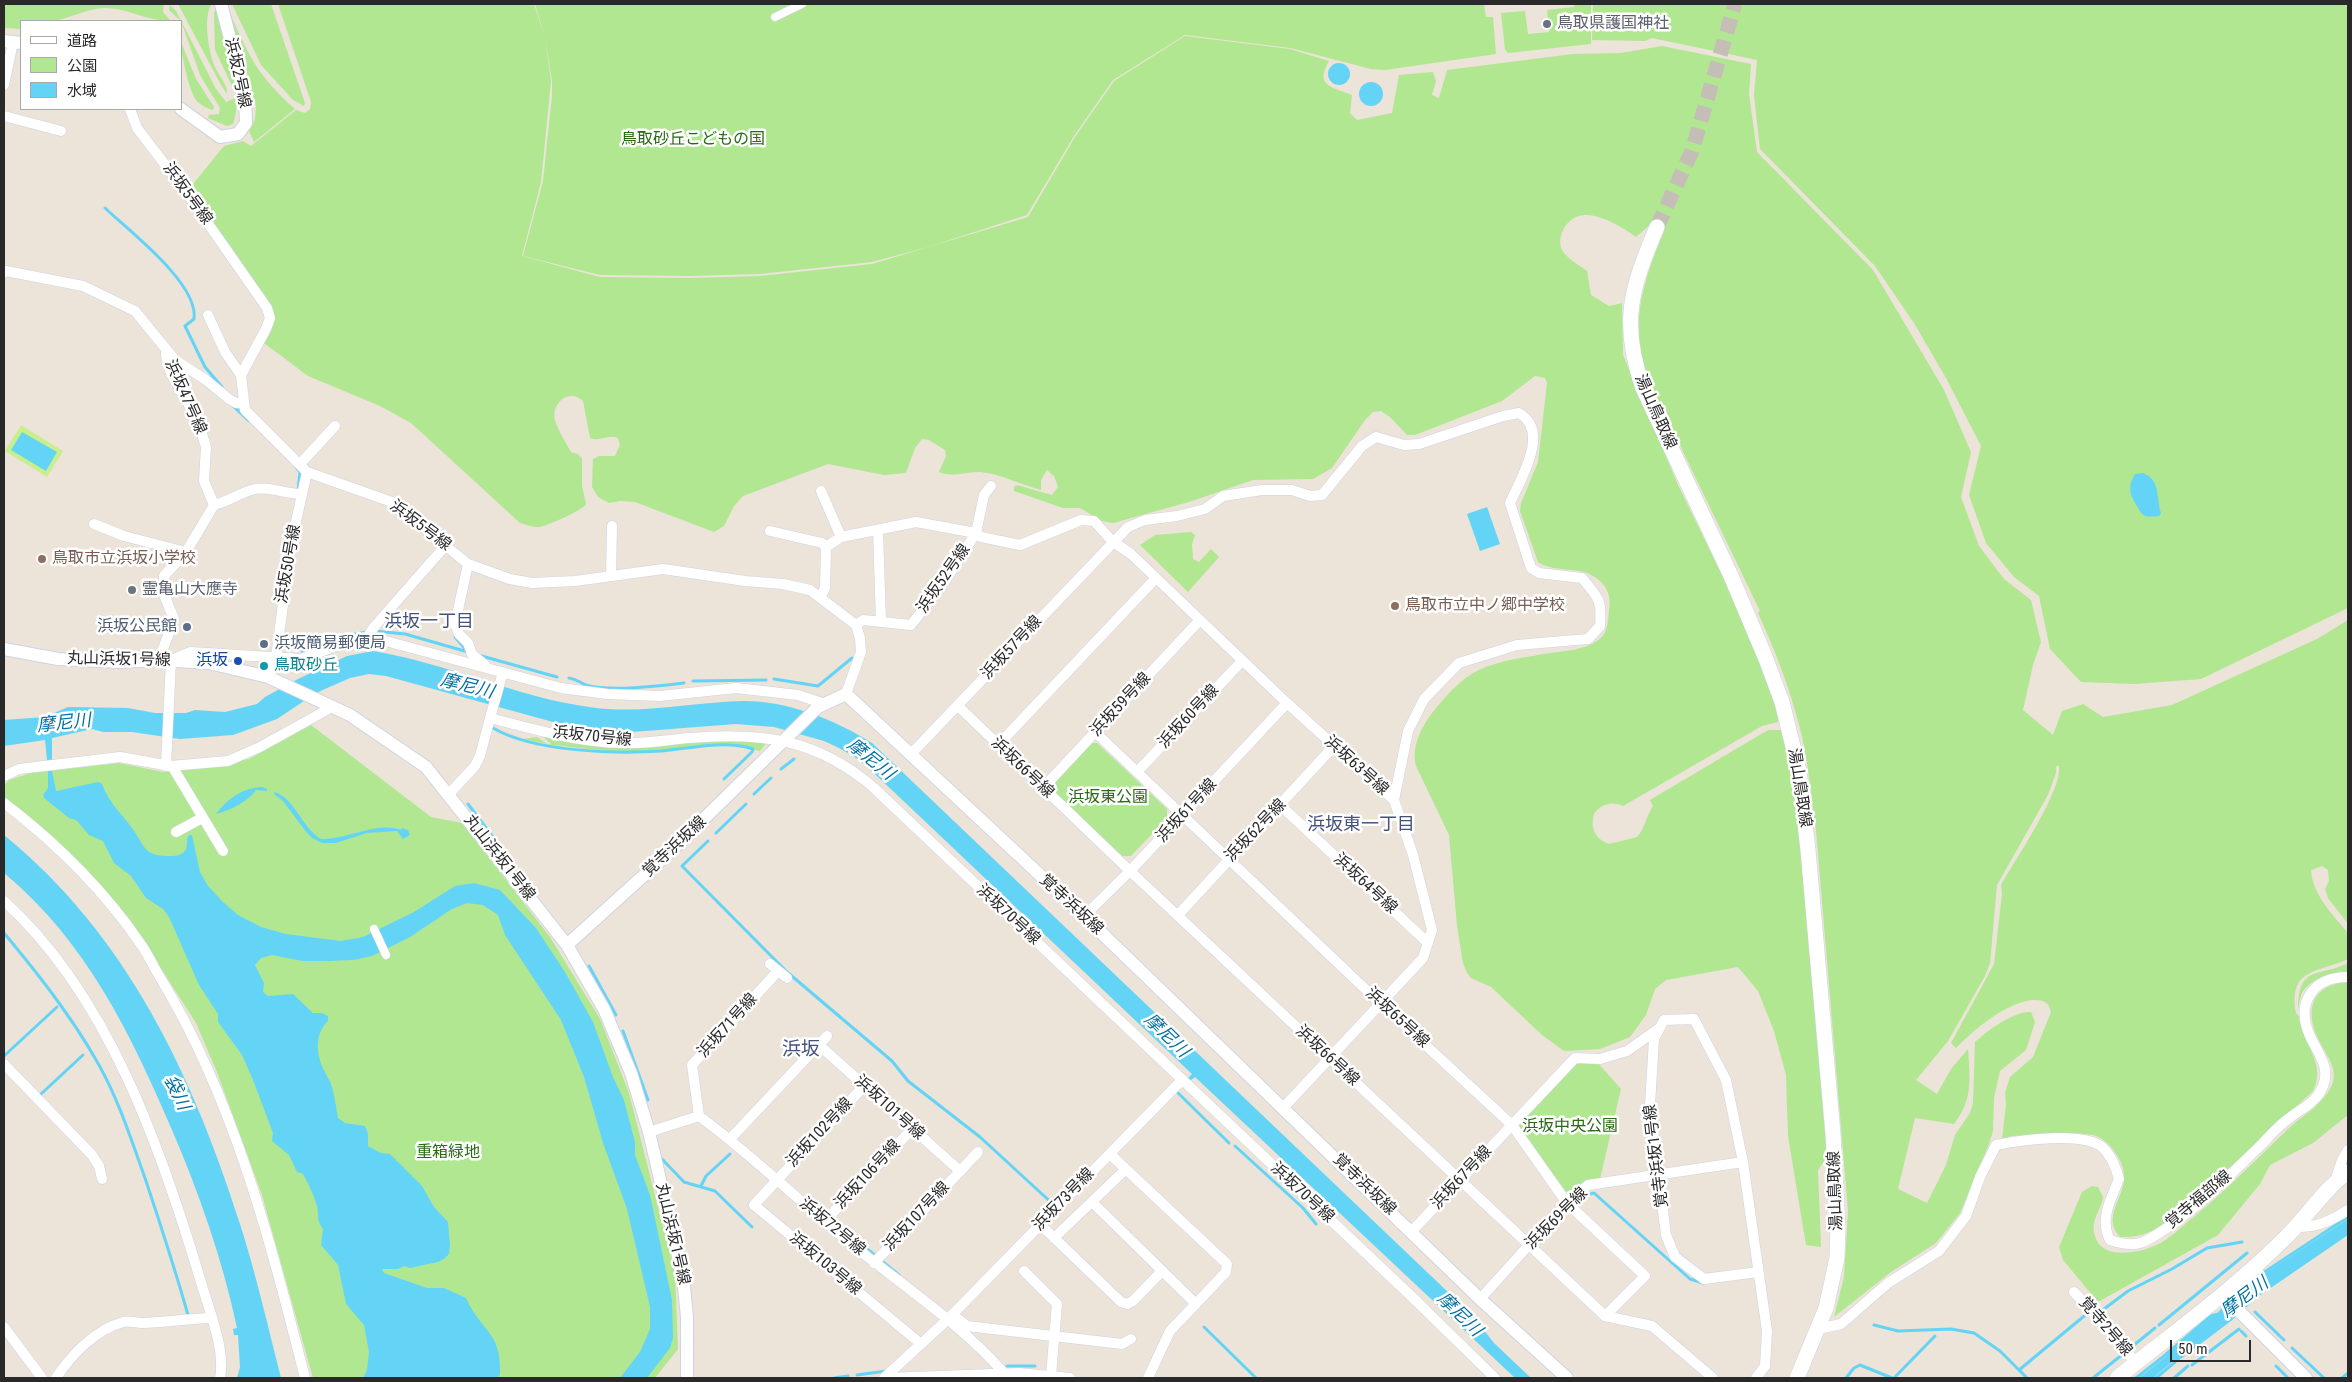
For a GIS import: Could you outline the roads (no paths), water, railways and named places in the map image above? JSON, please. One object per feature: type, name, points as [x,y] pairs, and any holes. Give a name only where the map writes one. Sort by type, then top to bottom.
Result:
[{"type":"main road","name":"湯山鳥取線","points":[[1657,227],[1633,290],[1630,314],[1631,339],[1636,366],[1643,388],[1730,576],[1766,659],[1782,702],[1799,771],[1803,798],[1833,1134],[1838,1228],[1837,1258],[1826,1308],[1797,1378]]},
{"type":"main road","points":[[2117,1378],[2225,1296],[2286,1238],[2334,1182],[2348,1172]]},
{"type":"street","name":"浜坂2号線","points":[[182,110],[220,137],[238,134],[246,123],[245,95],[221,4]]},
{"type":"street","points":[[775,18],[802,4]]},
{"type":"street","points":[[4,85],[13,42]]},
{"type":"street","name":"浜坂5号線","points":[[130,110],[137,128],[186,192],[267,308],[270,318],[266,329],[241,375]]},
{"type":"street","points":[[4,116],[61,131]]},
{"type":"street","points":[[4,273],[6,271],[83,286],[135,311],[166,352],[229,399],[236,403],[243,403],[241,375],[225,352],[208,315]]},
{"type":"street","name":"浜坂47号線","points":[[166,352],[171,373],[198,422],[206,447],[204,481],[214,505]]},
{"type":"street","name":"浜坂5号線","points":[[243,403],[245,410],[304,468],[392,502],[468,564],[510,579],[532,583],[664,569],[745,581],[783,584],[810,590],[856,625]]},
{"type":"street","name":"浜坂57号線","points":[[912,753],[1112,541],[1128,527],[1145,520],[1177,516],[1204,509],[1224,496],[1262,490],[1292,490],[1310,496],[1322,495],[1362,446],[1376,437],[1404,445],[1419,444],[1503,416],[1519,413],[1527,417],[1532,430],[1533,452],[1510,503],[1532,568],[1538,573],[1582,578],[1596,593],[1601,605],[1600,626],[1588,639],[1517,645],[1459,664],[1424,699],[1408,731],[1394,800]]},
{"type":"street","points":[[304,468],[335,426]]},
{"type":"street","name":"浜坂50号線","points":[[268,677],[276,657],[291,544],[302,494],[304,468]]},
{"type":"street","points":[[976,533],[984,496],[991,486]]},
{"type":"street","points":[[223,851],[169,766],[167,751],[170,689],[165,660],[174,619],[165,597],[164,576],[186,552],[214,505],[230,501],[251,490],[272,490],[302,494]]},
{"type":"street","points":[[821,491],[841,536]]},
{"type":"street","name":"浜坂63号線","points":[[976,533],[981,537],[1020,545],[1081,520],[1094,521],[1112,541],[1131,554],[1287,704],[1394,800],[1412,855],[1432,930],[1423,958],[1284,1107]]},
{"type":"street","name":"浜坂52号線","points":[[826,547],[841,536],[878,531],[916,522],[976,533],[943,584],[910,625],[863,620],[856,625]]},
{"type":"street","points":[[94,524],[124,536],[186,552]]},
{"type":"street","points":[[611,576],[612,526]]},
{"type":"street","points":[[770,531],[822,543],[826,547],[824,588],[820,598]]},
{"type":"street","points":[[878,531],[881,621]]},
{"type":"street","points":[[367,638],[386,612],[446,545]]},
{"type":"street","points":[[468,564],[455,624],[459,634],[468,643],[472,654],[502,677],[607,694],[660,696],[736,688],[798,695],[821,705]]},
{"type":"street","points":[[998,745],[1156,578]]},
{"type":"street","name":"浜坂59号線","points":[[1042,789],[1199,621]]},
{"type":"street","points":[[846,694],[861,652],[860,638],[856,625]]},
{"type":"street","points":[[165,660],[190,652],[302,659],[333,647],[367,638],[397,643],[490,668]]},
{"type":"street","name":"丸山浜坂1号線","points":[[4,649],[58,659],[120,662],[165,660],[209,663],[268,677],[350,715],[426,767],[567,945],[604,1009],[631,1073],[649,1132],[683,1277],[687,1317],[687,1378]]},
{"type":"street","name":"浜坂60号線","points":[[1137,772],[1242,661]]},
{"type":"street","points":[[449,794],[475,766],[480,756],[502,677]]},
{"type":"street","name":"覚寺浜坂線","points":[[567,945],[674,849],[821,705],[846,694],[912,753],[1084,916],[1284,1107],[1480,1299],[1567,1378]]},
{"type":"street","name":"浜坂61号線","points":[[1084,916],[1130,872],[1287,704]]},
{"type":"street","name":"浜坂66号線","points":[[958,706],[1130,872],[1605,1316]]},
{"type":"street","points":[[4,776],[19,769],[120,758],[169,766],[228,761],[260,747],[332,707]]},
{"type":"street","name":"浜坂70号線","points":[[491,714],[576,738],[621,743],[731,735],[787,739],[831,757],[858,774],[1495,1378]]},
{"type":"street","name":"浜坂65号線","points":[[1095,732],[1382,1004],[1512,1124],[1567,1203],[1645,1276],[1605,1316]]},
{"type":"street","name":"浜坂62号線","points":[[1178,915],[1334,746]]},
{"type":"street","points":[[4,803],[36,829],[86,876],[143,947],[187,1022],[231,1123],[264,1224],[305,1378]]},
{"type":"street","name":"浜坂64号線","points":[[1280,805],[1428,943]]},
{"type":"street","points":[[176,832],[202,818]]},
{"type":"street","points":[[4,901],[50,950],[86,1001],[115,1056],[142,1114],[189,1242],[219,1345],[220,1378]]},
{"type":"street","points":[[374,929],[386,955]]},
{"type":"street","name":"浜坂71号線","points":[[698,1116],[692,1065],[774,967],[787,978]]},
{"type":"street","name":"覚寺福部線","points":[[1818,1329],[1841,1324],[1888,1283],[1939,1252],[1966,1216],[1980,1178],[1996,1145],[2033,1140],[2078,1140],[2092,1141],[2103,1147],[2112,1159],[2119,1179],[2107,1210],[2105,1222],[2106,1232],[2110,1240],[2123,1244],[2139,1244],[2183,1217],[2288,1119],[2314,1102],[2324,1083],[2325,1068],[2309,1035],[2305,1017],[2307,1000],[2311,990],[2321,983],[2335,977],[2348,977]]},
{"type":"street","points":[[1659,1029],[1664,1020],[1694,1019],[1726,1080],[1743,1162],[1767,1331],[1765,1366],[1756,1378]]},
{"type":"street","name":"浜坂67号線","points":[[1412,1231],[1575,1058],[1600,1059],[1627,1051],[1659,1029]]},
{"type":"street","name":"覚寺浜坂1号線","points":[[1659,1029],[1654,1039],[1650,1105],[1666,1235],[1676,1257],[1704,1279],[1758,1272]]},
{"type":"street","points":[[730,1139],[827,1036]]},
{"type":"street","name":"浜坂101号線","points":[[819,1046],[960,1171]]},
{"type":"street","points":[[4,1064],[92,1155],[99,1166],[102,1178]]},
{"type":"street","name":"浜坂73号線","points":[[885,1378],[947,1320],[1182,1080]]},
{"type":"street","name":"浜坂102号線","points":[[776,1181],[864,1086]]},
{"type":"street","points":[[649,1132],[698,1116]]},
{"type":"street","name":"浜坂72号線","points":[[698,1116],[730,1139],[824,1222],[947,1320],[1004,1373]]},
{"type":"street","name":"浜坂106号線","points":[[824,1222],[912,1129]]},
{"type":"street","points":[[2334,1182],[2348,1150]]},
{"type":"street","name":"浜坂107号線","points":[[874,1263],[978,1152]]},
{"type":"street","points":[[1114,1158],[1227,1264],[1226,1272],[1170,1331],[1148,1378]]},
{"type":"street","name":"浜坂69号線","points":[[1480,1299],[1567,1203],[1588,1185],[1743,1162]]},
{"type":"street","points":[[1054,1238],[1126,1169]]},
{"type":"street","name":"浜坂103号線","points":[[776,1181],[754,1205],[921,1344]]},
{"type":"street","points":[[1092,1202],[1196,1304]]},
{"type":"street","points":[[2295,1227],[2310,1228],[2336,1218],[2348,1210]]},
{"type":"street","points":[[1046,1230],[1121,1302],[1127,1304],[1133,1301],[1162,1271]]},
{"type":"street","points":[[1024,1271],[1057,1304],[1051,1376]]},
{"type":"street","name":"覚寺2号線","points":[[2074,1292],[2106,1326],[2136,1363]]},
{"type":"street","points":[[2225,1296],[2306,1378]]},
{"type":"street","points":[[1605,1316],[1652,1326],[1714,1378]]},
{"type":"street","points":[[56,1378],[66,1362],[86,1344],[104,1331],[123,1322],[142,1323],[211,1318]]},
{"type":"street","points":[[958,1319],[967,1326],[1055,1337],[1122,1344],[1132,1339]]},
{"type":"street","points":[[4,1327],[42,1378]]},
{"type":"street","points":[[885,1378],[1004,1373],[1070,1378]]},
{"type":"water","points":[[1339,63],[1347,66],[1350,74],[1347,82],[1339,85],[1331,82],[1328,74],[1331,66]]},
{"type":"water","points":[[1371,82],[1380,85],[1383,94],[1380,103],[1371,106],[1362,103],[1359,94],[1362,85]]},
{"type":"water","points":[[22,432],[57,452],[46,471],[11,450]]},
{"type":"water","points":[[2143,473],[2153,480],[2157,490],[2161,513],[2159,516],[2149,517],[2144,515],[2131,496],[2130,486],[2135,474]]},
{"type":"water","points":[[1487,507],[1500,544],[1480,551],[1467,514]]},
{"type":"water","name":"摩尼川","points":[[373,651],[428,663],[535,696],[589,707],[628,710],[744,701],[778,704],[811,713],[843,727],[872,743],[1474,1315],[1494,1343],[1531,1378],[1515,1378],[1195,1077],[1190,1081],[1188,1078],[1192,1074],[877,776],[858,759],[824,741],[774,727],[736,724],[632,732],[604,731],[553,722],[386,676],[369,674],[350,678],[316,693],[277,719],[233,735],[180,739],[132,732],[103,732],[92,729],[52,738],[52,760],[47,760],[45,740],[4,746],[4,720],[45,717],[68,707],[128,708],[155,713],[186,713],[195,710],[225,712],[257,704],[265,697],[298,679],[347,656]]},
{"type":"water","points":[[48,771],[52,771],[56,791],[98,782],[102,784],[112,802],[149,852],[160,856],[181,854],[187,846],[189,835],[192,835],[200,872],[208,886],[223,902],[238,915],[261,927],[286,934],[341,941],[363,937],[414,912],[455,886],[474,883],[500,890],[536,928],[565,972],[593,1022],[613,1077],[624,1100],[635,1142],[635,1155],[650,1195],[672,1300],[673,1338],[670,1348],[647,1378],[620,1378],[640,1352],[650,1329],[650,1307],[627,1209],[603,1143],[584,1077],[561,1020],[505,935],[498,915],[483,905],[467,903],[452,909],[410,937],[372,956],[354,960],[302,961],[272,955],[261,958],[255,965],[264,983],[263,992],[268,996],[293,994],[313,1013],[322,1013],[328,1016],[328,1021],[320,1032],[318,1052],[331,1085],[338,1118],[345,1123],[365,1126],[368,1134],[368,1146],[381,1153],[390,1154],[422,1186],[434,1207],[448,1222],[450,1245],[449,1254],[444,1259],[410,1268],[404,1266],[398,1269],[382,1269],[384,1273],[427,1288],[444,1288],[466,1298],[494,1340],[500,1360],[500,1375],[496,1378],[363,1378],[367,1370],[369,1352],[364,1325],[346,1304],[338,1265],[321,1245],[323,1229],[318,1219],[316,1203],[309,1184],[303,1174],[297,1172],[289,1155],[272,1141],[273,1133],[242,1055],[218,1022],[218,1014],[199,985],[169,917],[163,909],[146,898],[131,876],[114,863],[103,841],[89,835],[76,820],[69,818],[44,798],[43,795],[48,788]]},
{"type":"water","points":[[262,787],[267,789],[267,791],[256,790],[249,798],[238,805],[216,814],[225,803],[236,795],[248,789]]},
{"type":"water","points":[[275,792],[294,807],[314,834],[321,839],[331,839],[382,828],[401,830],[402,828],[408,830],[410,835],[403,839],[397,831],[367,833],[336,843],[322,843],[307,833],[283,801],[274,794]]},
{"type":"water","name":"袋川","points":[[4,835],[48,874],[86,917],[120,963],[150,1011],[177,1062],[201,1115],[240,1224],[257,1281],[281,1378],[237,1378],[240,1367],[238,1335],[234,1335],[233,1329],[237,1328],[225,1278],[201,1203],[172,1130],[140,1059],[103,991],[59,928],[4,873]]},
{"type":"water","name":"摩尼川","points":[[2348,1219],[2348,1235],[2259,1296],[2231,1321],[2174,1364],[2172,1362],[2153,1378],[2139,1378],[2167,1356],[2165,1353],[2211,1314],[2217,1313],[2244,1287]]},
{"type":"waterway","points":[[105,208],[160,259],[186,290],[193,305],[194,319],[185,326],[205,367],[222,387]]},
{"type":"waterway","points":[[233,406],[249,421]]},
{"type":"waterway","points":[[296,467],[300,472],[298,491]]},
{"type":"waterway","points":[[279,587],[284,561]]},
{"type":"waterway","points":[[375,631],[405,634],[468,652]]},
{"type":"waterway","points":[[332,643],[350,635],[367,632]]},
{"type":"waterway","points":[[455,637],[467,651]]},
{"type":"waterway","points":[[286,641],[293,646]]},
{"type":"waterway","points":[[302,651],[317,648]]},
{"type":"waterway","points":[[478,655],[557,677]]},
{"type":"waterway","points":[[774,679],[818,686],[852,658]]},
{"type":"waterway","points":[[569,678],[586,685],[607,688],[635,688],[684,683]]},
{"type":"waterway","points":[[693,681],[766,680]]},
{"type":"waterway","points":[[493,728],[530,742],[575,750],[643,752],[719,745],[742,746],[753,749],[724,779]]},
{"type":"waterway","points":[[781,769],[794,759]]},
{"type":"waterway","points":[[754,794],[771,778]]},
{"type":"waterway","points":[[468,804],[511,861]]},
{"type":"waterway","points":[[716,833],[746,804]]},
{"type":"waterway","points":[[708,841],[682,866],[787,972],[892,1061],[908,1081],[980,1137],[1055,1206]]},
{"type":"waterway","points":[[4,933],[66,1013],[89,1047],[113,1092],[145,1178],[188,1315]]},
{"type":"waterway","points":[[589,966],[616,1015]]},
{"type":"waterway","points":[[4,1056],[57,1007]]},
{"type":"waterway","points":[[623,1031],[648,1100]]},
{"type":"waterway","points":[[41,1094],[83,1055]]},
{"type":"waterway","points":[[1177,1092],[1229,1143]]},
{"type":"waterway","points":[[1235,1146],[1303,1208],[1316,1224]]},
{"type":"waterway","points":[[701,1186],[706,1176],[730,1154]]},
{"type":"waterway","points":[[662,1159],[684,1182],[715,1191],[752,1227]]},
{"type":"waterway","points":[[1582,1201],[1587,1195],[1594,1193],[1690,1279],[1703,1283]]},
{"type":"waterway","points":[[811,1203],[899,1275]]},
{"type":"waterway","name":"摩尼川","points":[[2260,1275],[2348,1217]]},
{"type":"waterway","points":[[2100,1312],[2128,1291],[2172,1269],[2207,1248],[2242,1242]]},
{"type":"waterway","points":[[2159,1325],[2247,1253]]},
{"type":"waterway","points":[[2019,1370],[2089,1312]]},
{"type":"waterway","name":"摩尼川","points":[[2255,1312],[2284,1340]]},
{"type":"waterway","points":[[1874,1325],[1898,1331],[1951,1329],[1974,1333],[2000,1351],[2027,1378]]},
{"type":"waterway","points":[[1204,1327],[1256,1378]]},
{"type":"waterway","points":[[2129,1349],[2155,1328]]},
{"type":"waterway","points":[[2192,1365],[2239,1329]]},
{"type":"waterway","points":[[2241,1331],[2246,1336]]},
{"type":"waterway","points":[[1894,1378],[1935,1336]]},
{"type":"waterway","points":[[2292,1348],[2324,1378]]},
{"type":"waterway","points":[[2136,1378],[2168,1353]]},
{"type":"waterway","points":[[2093,1378],[2123,1354]]},
{"type":"waterway","points":[[2156,1378],[2175,1362]]},
{"type":"waterway","points":[[1846,1378],[1854,1368],[1860,1365],[1892,1378]]},
{"type":"waterway","points":[[1007,1366],[1035,1366]]},
{"type":"waterway","points":[[2174,1378],[2188,1366]]},
{"type":"waterway","points":[[2276,1366],[2288,1378]]},
{"type":"waterway","points":[[857,1375],[886,1371]]},
{"type":"waterway","points":[[2342,1378],[2348,1373]]},
{"type":"waterway","points":[[834,1378],[848,1376]]},
{"type":"tunnel","points":[[1657,227],[1692,151],[1735,4]]},
{"type":"place","name":"鳥取県護国神社","points":[[1547,24]]},
{"type":"place","name":"鳥取市立浜坂小学校","points":[[42,559]]},
{"type":"place","name":"霊亀山大應寺","points":[[132,590]]},
{"type":"place","name":"鳥取市立中ノ郷中学校","points":[[1395,606]]},
{"type":"place","name":"浜坂公民館","points":[[187,627]]},
{"type":"place","name":"浜坂簡易郵便局","points":[[264,644]]},
{"type":"place","name":"浜坂","points":[[238,661]]},
{"type":"place","name":"鳥取砂丘","points":[[264,666]]},
{"type":"district","name":"浜坂一丁目","points":[[429,622]]},
{"type":"district","name":"浜坂東一丁目","points":[[1361,825]]},
{"type":"district","name":"浜坂","points":[[801,1050]]},
{"type":"park label","name":"鳥取砂丘こどもの国","points":[[693,140]]},
{"type":"park label","name":"浜坂東公園","points":[[1108,798]]},
{"type":"park label","name":"浜坂中央公園","points":[[1570,1127]]},
{"type":"park label","name":"重箱緑地","points":[[448,1153]]}]
